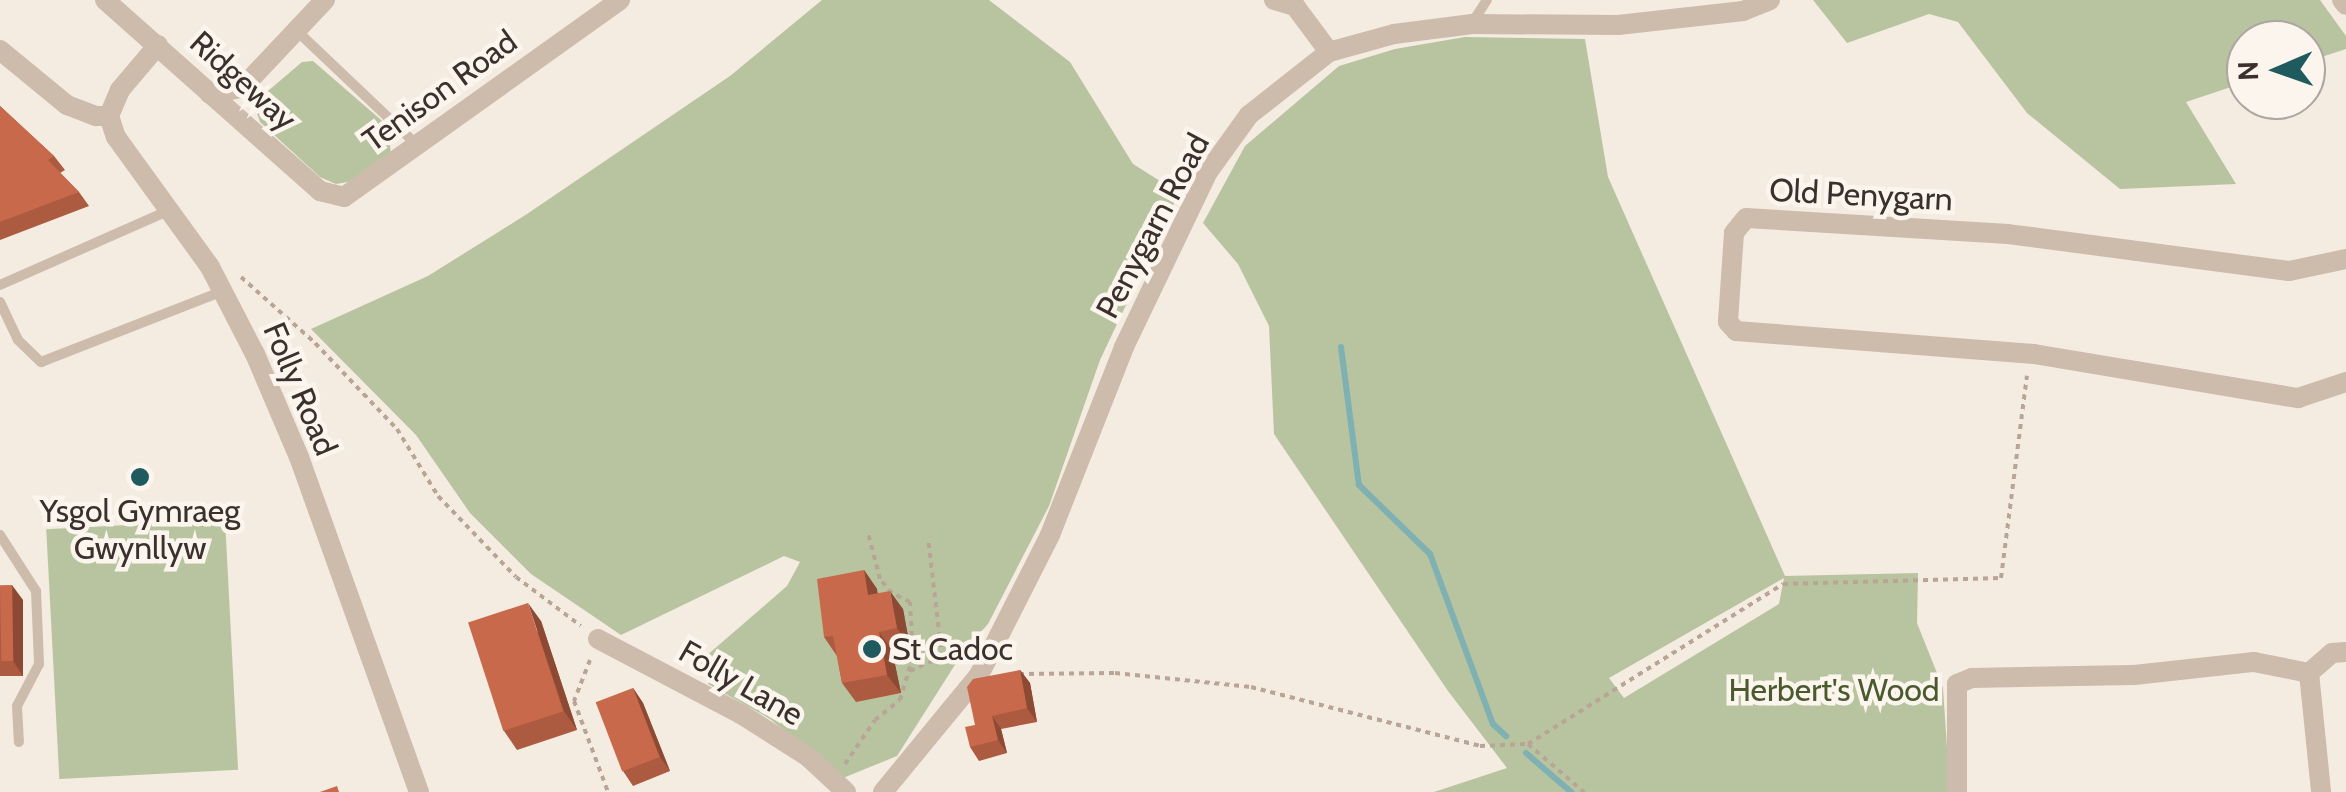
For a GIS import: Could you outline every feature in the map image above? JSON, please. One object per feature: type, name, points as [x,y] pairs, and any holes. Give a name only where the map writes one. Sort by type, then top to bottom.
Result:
[{"type":"street","name":"Ridgeway","points":[[106,0],[320,191],[344,197]]},
{"type":"street","points":[[210,94],[242,88],[326,0]]},
{"type":"street","name":"Tenison Road","points":[[344,197],[620,0]]},
{"type":"street","points":[[1274,0],[1294,6],[1329,52]]},
{"type":"street","name":"Penygarn Road","points":[[884,792],[979,675],[1050,535],[1124,347],[1208,172],[1249,116],[1329,52],[1394,34],[1472,24],[1618,25],[1743,11],[1770,0]]},
{"type":"street","points":[[0,50],[67,105],[96,116],[109,116],[120,90],[158,45]]},
{"type":"street","name":"Folly Road","points":[[109,116],[116,137],[210,266],[299,457],[420,792]]},
{"type":"street","name":"Old Penygarn","points":[[2346,259],[2289,272],[2008,234],[1746,218],[1734,234],[1728,322],[1736,332],[2034,354],[2298,398],[2346,382]]},
{"type":"street","name":"Folly Lane","points":[[598,639],[741,714],[807,756],[839,785]]},
{"type":"street","points":[[2309,673],[2332,652],[2346,652]]},
{"type":"street","points":[[1958,792],[1956,684],[1972,678],[2134,675],[2254,662],[2309,673]]},
{"type":"street","points":[[2309,673],[2321,792]]},
{"type":"lane","points":[[1472,24],[1487,0]]},
{"type":"lane","points":[[296,31],[416,144]]},
{"type":"lane","points":[[0,285],[171,209]]},
{"type":"lane","points":[[0,302],[18,340],[42,362],[222,291]]},
{"type":"lane","points":[[0,536],[36,591],[39,664],[17,706],[19,742]]},
{"type":"path","points":[[210,266],[231,268],[315,343],[398,429],[438,496],[516,577],[598,639],[574,701],[608,792]]},
{"type":"path","points":[[1018,674],[1115,673],[1251,687],[1480,746],[1528,744],[1783,584],[2001,578],[2021,394],[2034,354]]},
{"type":"path","points":[[839,785],[875,720],[896,708],[910,671],[914,623],[910,602],[892,593],[880,579],[868,534]]},
{"type":"path","points":[[910,671],[942,657],[928,538]]},
{"type":"path","points":[[1528,744],[1584,792]]},
{"type":"green space","points":[[822,0],[989,0],[1070,62],[1133,164],[1179,193],[1100,360],[1049,506],[988,624],[965,649],[897,756],[843,778],[770,719],[708,684],[714,676],[698,663],[787,586],[800,562],[784,556],[621,635],[531,574],[470,513],[416,435],[311,329],[428,276],[527,214],[730,76]]},
{"type":"green space","points":[[1813,0],[2320,0],[2346,36],[2346,49],[2326,56],[2326,20],[2226,20],[2226,89],[2186,102],[2236,184],[2120,189],[2027,113],[1958,22],[1929,14],[1847,43]]},
{"type":"green space","name":"Herbert's Wood","points":[[1465,37],[1585,39],[1608,177],[1785,576],[1918,573],[1917,623],[1943,688],[1950,792],[1434,792],[1507,768],[1448,691],[1274,434],[1269,326],[1238,264],[1203,223],[1245,146],[1339,66],[1395,49]],"holes":[[[1784,578],[1779,604],[1624,698],[1609,678]]]},
{"type":"green space","points":[[313,61],[388,126],[391,155],[353,181],[336,184],[320,177],[260,122],[256,110],[261,97],[302,62]]},
{"type":"green space","points":[[225,520],[238,770],[59,779],[46,529]]},
{"type":"building","points":[[0,106],[54,156],[48,160],[79,192],[0,222]]},
{"type":"building","points":[[864,570],[868,595],[890,591],[897,628],[879,632],[887,675],[842,683],[833,636],[824,637],[817,579]]},
{"type":"building","points":[[0,585],[12,585],[13,661],[1,661]]},
{"type":"building","points":[[528,603],[563,711],[503,731],[468,622]]},
{"type":"building","points":[[1020,670],[1027,708],[992,716],[998,740],[970,747],[965,727],[975,725],[967,687],[973,679]]},
{"type":"building","points":[[633,688],[660,757],[622,771],[596,702]]},
{"type":"waterway","points":[[1341,347],[1359,485],[1430,554],[1493,724],[1506,736]]},
{"type":"waterway","points":[[1526,753],[1571,792]]},
{"type":"place","name":"Ysgol Gymraeg Gwynllyw","points":[[140,477]]},
{"type":"place","name":"St Cadoc","points":[[872,649]]}]
